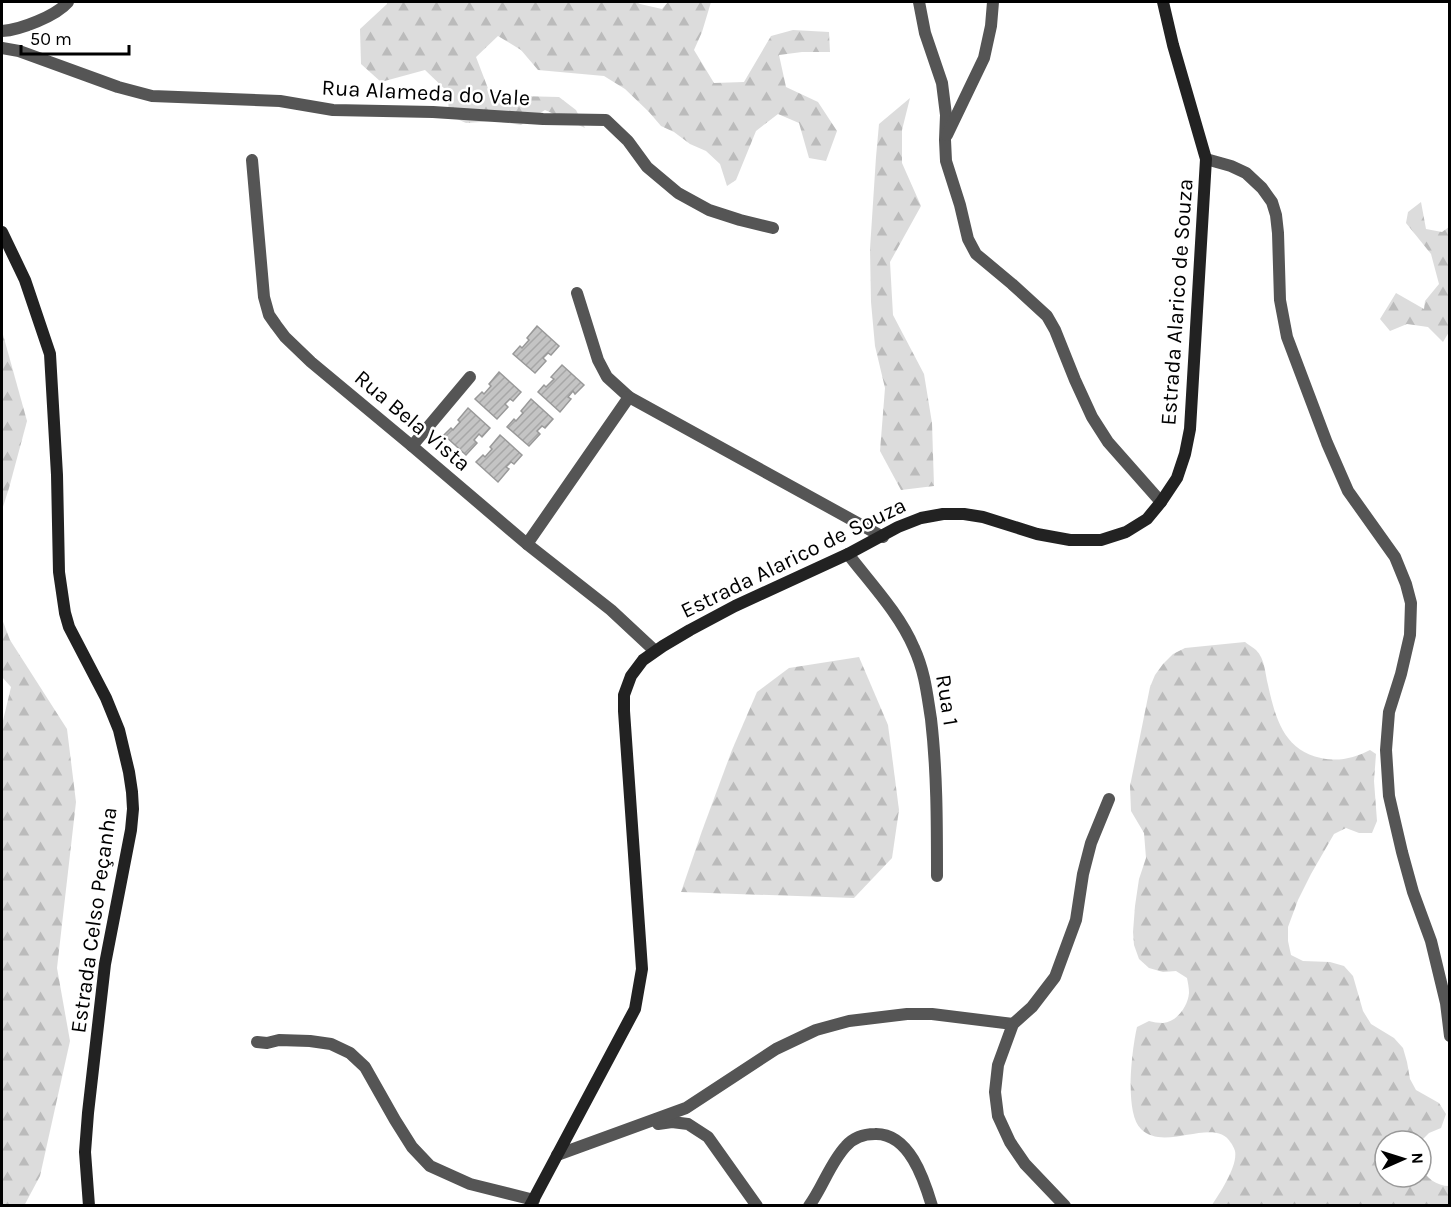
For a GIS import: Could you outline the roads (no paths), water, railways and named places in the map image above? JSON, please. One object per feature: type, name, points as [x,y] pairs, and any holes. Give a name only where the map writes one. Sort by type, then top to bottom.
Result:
[{"type":"main road","name":"Estrada Alarico de Souza","points":[[532,1203],[635,1009],[642,969],[624,695],[631,676],[643,660],[690,630],[735,606],[921,518],[943,514],[964,514],[983,517],[1037,534],[1070,540],[1101,540],[1126,532],[1147,519],[1177,478],[1190,429],[1206,159],[1163,2]]},
{"type":"main road","name":"Estrada Celso Peçanha","points":[[2,232],[24,280],[50,354],[57,464],[59,572],[65,613],[77,644],[103,691],[114,717],[132,792],[133,809],[130,830],[105,964],[88,1113],[85,1152],[88,1206]]},
{"type":"street","points":[[2,31],[40,19],[68,2]]},
{"type":"street","points":[[919,2],[925,33],[942,83],[946,115],[946,161],[968,239],[975,254],[1047,316],[1092,417],[1108,442],[1161,502]]},
{"type":"street","points":[[945,140],[984,58],[991,26],[993,2]]},
{"type":"street","name":"Rua Alameda do Vale","points":[[2,48],[19,51],[118,87],[152,96],[280,101],[333,110],[606,120],[628,141],[648,167],[678,193],[709,210],[773,228]]},
{"type":"street","points":[[1206,159],[1246,173],[1262,188],[1272,202],[1278,233],[1280,300],[1287,337],[1327,443],[1348,491],[1395,557],[1406,584],[1411,603],[1410,635],[1389,712],[1386,750],[1389,796],[1401,852],[1431,941],[1446,1003],[1449,1036]]},
{"type":"street","name":"Rua Bela Vista","points":[[252,160],[264,297],[269,315],[285,337],[311,362],[526,544],[611,610],[655,651]]},
{"type":"street","points":[[577,293],[598,360],[607,376],[628,397],[883,537]]},
{"type":"street","points":[[412,446],[470,377]]},
{"type":"street","points":[[526,544],[628,397]]},
{"type":"street","name":"Rua 1","points":[[848,554],[899,620],[914,648],[926,680],[935,758],[937,876]]},
{"type":"street","points":[[1065,1206],[1025,1164],[1010,1142],[998,1116],[995,1092],[998,1065],[1013,1024],[1032,1007],[1055,977],[1076,920],[1083,874],[1091,843],[1109,799]]},
{"type":"street","points":[[557,1155],[686,1108],[776,1049],[816,1030],[849,1021],[907,1014],[932,1014],[1013,1024]]},
{"type":"street","points":[[257,1042],[310,1041],[331,1044],[350,1053],[365,1067],[412,1147],[430,1166],[470,1184],[532,1203]]},
{"type":"street","points":[[636,1127],[672,1122],[688,1124],[708,1137],[757,1206]]},
{"type":"street","points":[[809,1206],[845,1146],[865,1134],[882,1134],[893,1138],[901,1145],[914,1161],[924,1180],[932,1206]]}]
